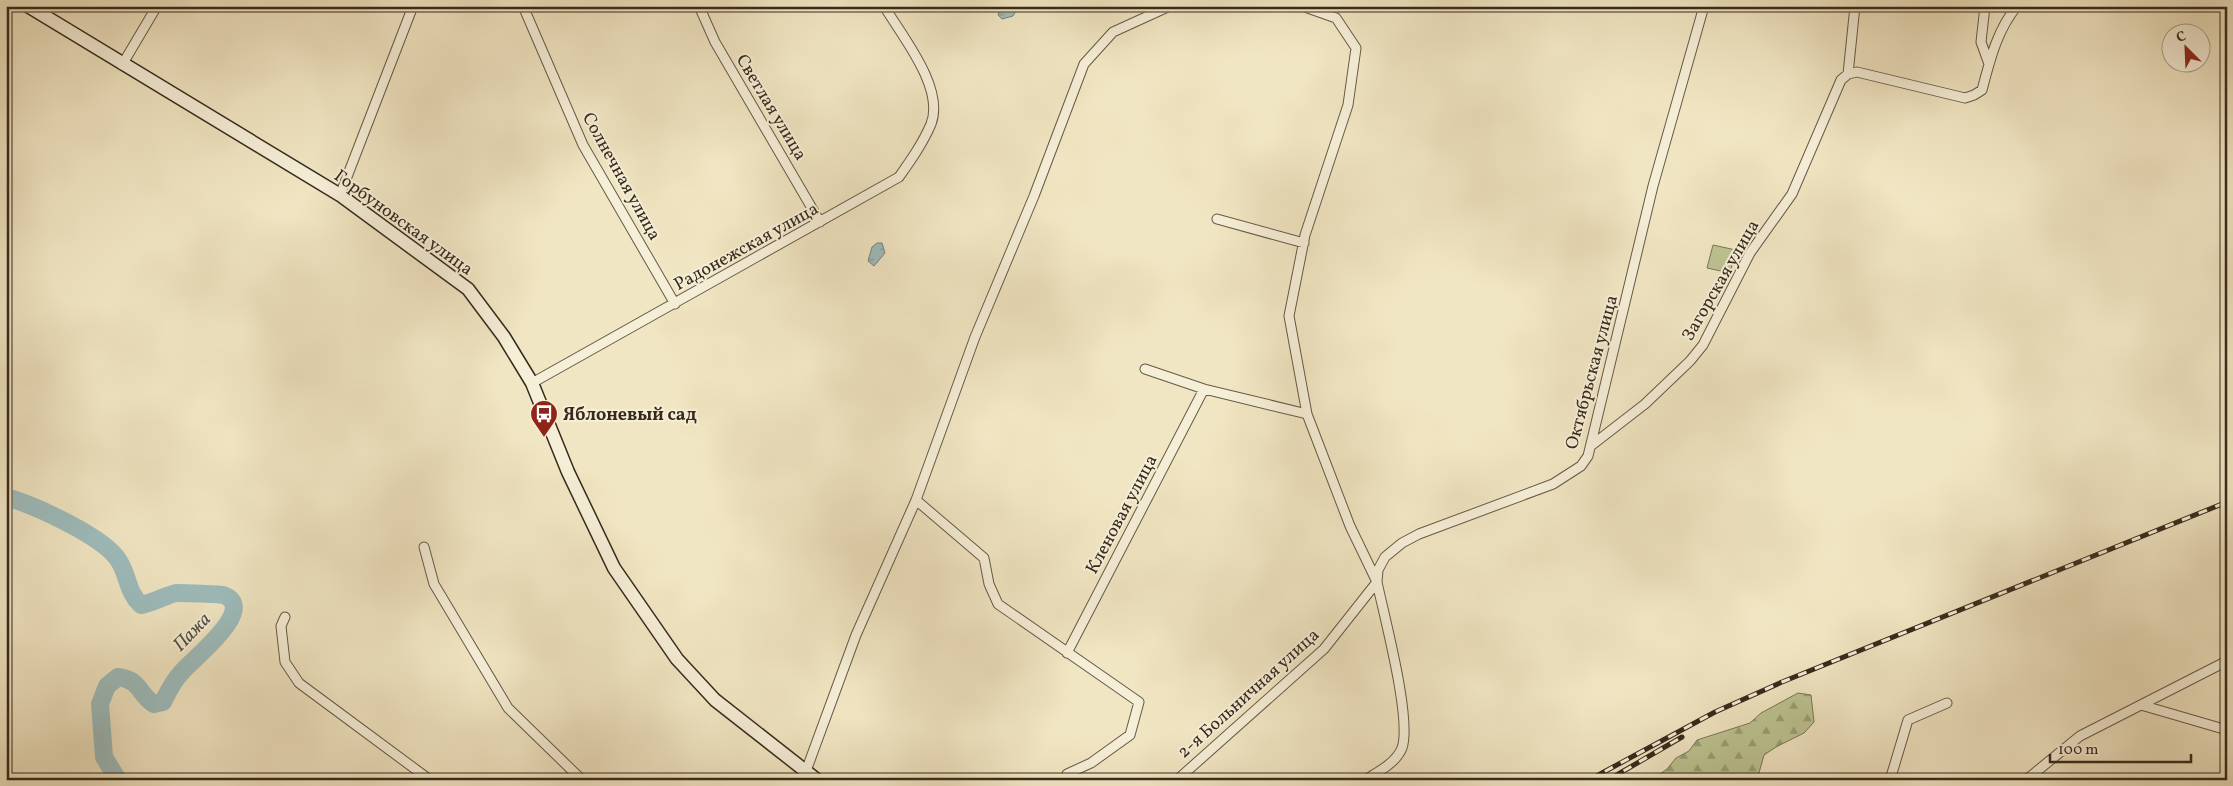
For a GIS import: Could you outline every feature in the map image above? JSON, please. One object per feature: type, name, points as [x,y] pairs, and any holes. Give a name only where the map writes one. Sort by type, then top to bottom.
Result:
[{"type":"main road","name":"Горбуновская улица","points":[[28,6],[340,195],[468,289],[504,336],[532,383],[568,472],[614,568],[677,659],[715,700],[817,780]]},
{"type":"street","points":[[122,64],[157,6]]},
{"type":"street","points":[[340,195],[412,6]]},
{"type":"street","name":"Солнечная улица","points":[[523,6],[583,145],[675,304]]},
{"type":"street","name":"Светлая улица","points":[[699,6],[715,42],[820,222]]},
{"type":"street","name":"Радонежская улица","points":[[532,383],[899,177],[916,152],[931,122],[934,100],[926,77],[884,6]]},
{"type":"street","points":[[806,771],[856,635],[916,500],[975,337],[1034,196],[1084,64],[1113,32],[1170,6]]},
{"type":"street","points":[[1302,6],[1336,18],[1356,48],[1348,105],[1304,243],[1289,316],[1307,414],[1350,526],[1377,582]]},
{"type":"street","name":"Октябрьская улица","points":[[1365,780],[1389,765],[1397,756],[1403,743],[1402,706],[1377,582],[1380,564],[1392,549],[1419,534],[1553,484],[1580,466],[1588,456],[1653,186],[1704,6]]},
{"type":"street","name":"Загорская улица","points":[[1592,445],[1645,404],[1690,361],[1703,345],[1750,253],[1792,194],[1841,80],[1848,74],[1855,6]]},
{"type":"street","points":[[1985,6],[1981,42],[1989,64]]},
{"type":"street","points":[[1848,74],[1857,72],[1965,98],[1974,95],[1982,90],[1999,35],[2007,18],[2017,6]]},
{"type":"street","points":[[1217,219],[1304,243]]},
{"type":"street","points":[[1146,368],[1204,390],[1307,414]]},
{"type":"street","name":"Кленовая улица","points":[[1066,653],[1204,390]]},
{"type":"street","points":[[916,500],[984,558],[989,584],[998,604],[1139,702],[1130,735],[1091,763],[1068,774]]},
{"type":"street","points":[[424,547],[434,584],[508,708],[582,780]]},
{"type":"street","name":"2-я Больничная улица","points":[[1177,780],[1324,648],[1377,582]]},
{"type":"street","points":[[285,617],[281,626],[285,662],[299,683],[430,780]]},
{"type":"street","points":[[2026,780],[2080,736],[2227,661]]},
{"type":"street","points":[[1890,780],[1908,720],[1947,703]]},
{"type":"street","points":[[2141,705],[2227,730]]},
{"type":"green space","points":[[1713,245],[1736,250],[1730,273],[1707,268]]},
{"type":"green space","points":[[1798,693],[1811,695],[1814,722],[1804,733],[1764,755],[1757,780],[1652,780],[1667,769],[1676,758],[1689,751],[1697,740],[1750,723],[1761,713]]},
{"type":"water","points":[[1006,6],[1019,6],[1013,16],[1002,19],[998,15],[999,11]]},
{"type":"water","points":[[877,243],[882,243],[885,253],[874,266],[868,261],[872,247]]},
{"type":"waterway","name":"Пажа","points":[[6,497],[50,514],[99,542],[119,561],[133,595],[141,605],[177,593],[223,595],[232,602],[233,611],[229,622],[220,634],[178,676],[163,702],[154,704],[135,684],[125,679],[118,677],[107,686],[100,704],[104,757],[118,780]]},
{"type":"railway","points":[[1589,780],[1715,712],[1782,682],[2227,502]]},
{"type":"railway","points":[[1608,780],[1682,737]]},
{"type":"place","name":"Яблоневый сад","points":[[544,438]]}]
